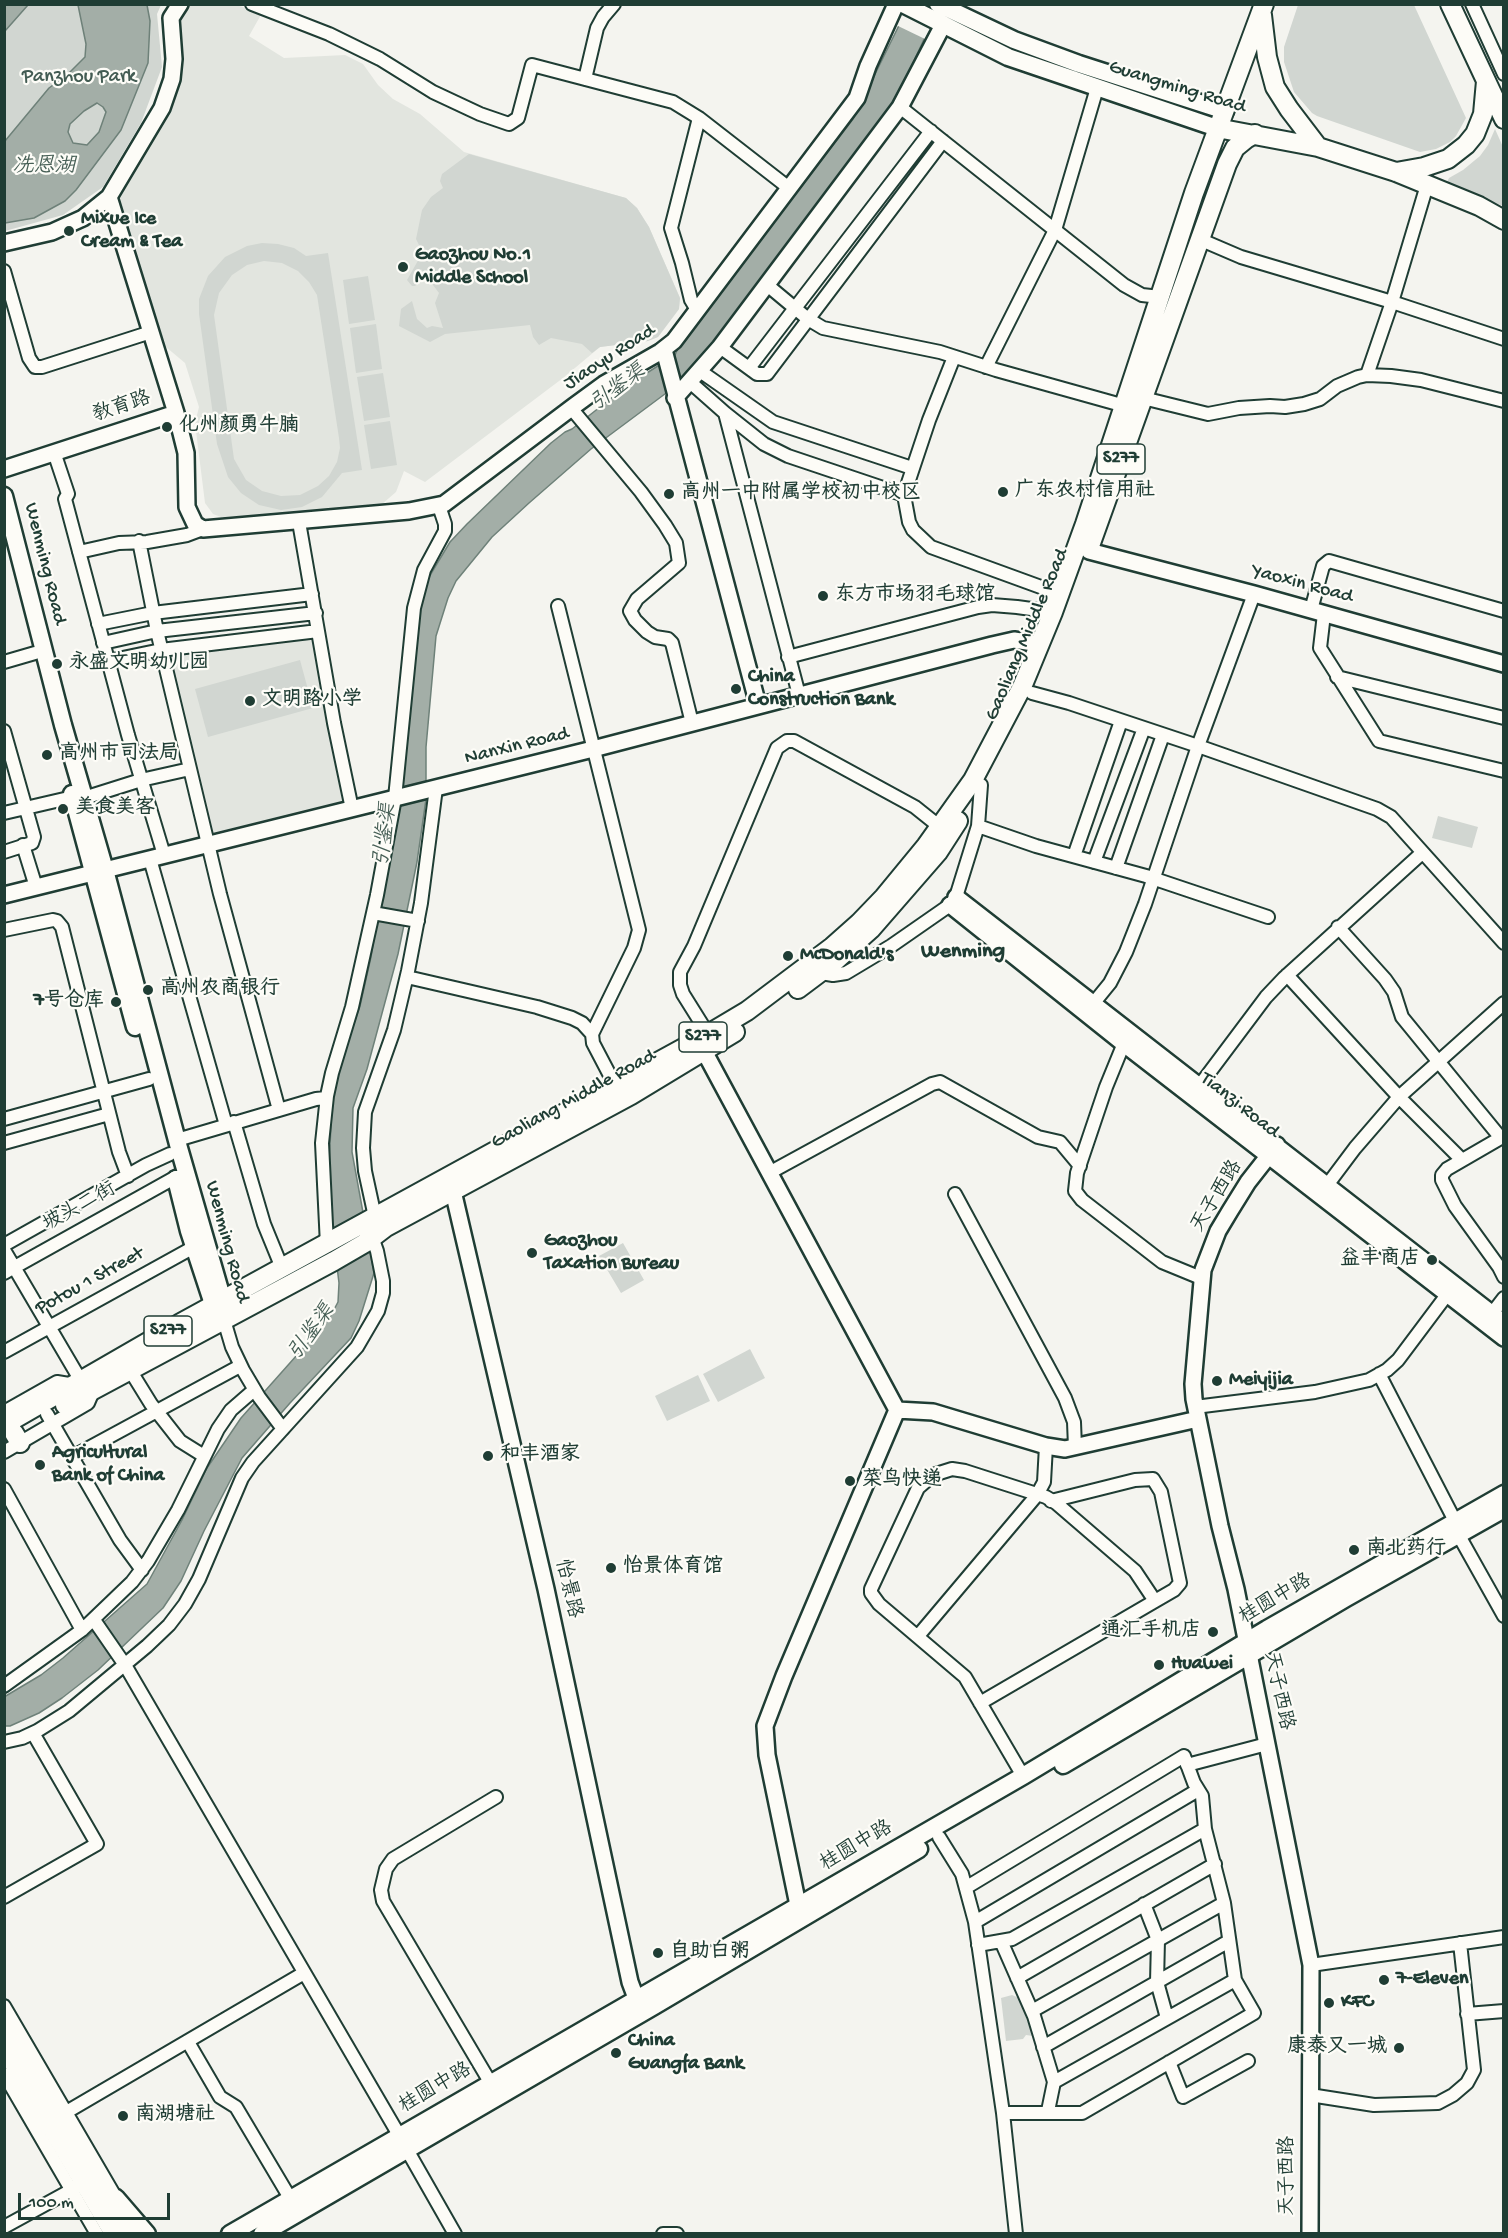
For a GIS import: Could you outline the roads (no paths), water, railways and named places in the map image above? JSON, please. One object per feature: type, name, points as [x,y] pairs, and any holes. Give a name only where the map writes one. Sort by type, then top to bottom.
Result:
[{"type":"main road","name":"Guangming Road","points":[[903,4],[942,11],[1014,40],[1149,87],[1255,134],[1318,147],[1396,172],[1479,206],[1503,220]]},
{"type":"main road","points":[[1450,4],[1503,119]]},
{"type":"main road","name":"S277","points":[[1221,120],[1263,9]]},
{"type":"main road","name":"S277","points":[[1263,9],[1267,57],[1275,87],[1318,147]]},
{"type":"main road","name":"Guangming Road","points":[[942,11],[1008,57],[1143,103],[1221,120]]},
{"type":"main road","points":[[1396,172],[1424,167],[1448,159],[1466,145],[1475,134],[1483,114],[1486,81]]},
{"type":"main road","points":[[1143,103],[1149,87]]},
{"type":"main road","name":"Gaoliang Middle Road","points":[[9,1438],[39,1413],[84,1385],[220,1309],[313,1262],[331,1249],[371,1229],[615,1085],[751,1022],[817,967],[871,929],[938,852],[1004,747],[1032,693],[1063,621],[1143,398],[1221,120]]},
{"type":"main road","name":"Gaoliang Middle Road","points":[[817,967],[878,903],[940,827],[973,780],[1003,726],[1060,594],[1160,297],[1181,262],[1199,239],[1230,156],[1246,139],[1255,134]]},
{"type":"main road","name":"Wenming Road","points":[[4,496],[63,725],[79,797]]},
{"type":"main road","name":"Wenming Road","points":[[4,541],[79,797],[173,1147],[220,1309]]},
{"type":"main road","name":"Wenming Road","points":[[99,871],[149,1079],[173,1147],[176,1177],[194,1246],[220,1309]]},
{"type":"main road","name":"Gaoliang Middle Road","points":[[331,1249],[371,1229],[386,1227],[631,1095],[706,1043]]},
{"type":"main road","name":"Gaoliang Middle Road","points":[[84,1385],[130,1370],[282,1268],[313,1262]]},
{"type":"main road","name":"桂圆中路","points":[[230,2234],[290,2198],[403,2142],[1457,1528],[1503,1506]]},
{"type":"main road","name":"桂圆中路","points":[[262,2234],[282,2228],[490,2082],[639,2005],[798,1905],[936,1832],[1023,1776],[1247,1650]]},
{"type":"main road","points":[[4,2024],[63,2115],[86,2174],[113,2233]]},
{"type":"main road","points":[[4,2049],[127,2234]]},
{"type":"main road","points":[[116,2198],[147,2234]]},
{"type":"street","points":[[4,243],[52,232],[83,218],[109,197],[162,108],[172,79],[174,59],[171,18],[180,4]]},
{"type":"street","points":[[252,4],[269,7],[329,34],[380,59],[433,92],[480,114],[509,124],[518,118],[532,65],[673,102],[699,118],[789,188]]},
{"type":"street","points":[[585,79],[597,28],[614,4]]},
{"type":"street","name":"Jiaoyu Road","points":[[203,529],[299,522],[421,510],[439,506],[576,413],[604,384],[665,354],[857,98],[868,66],[896,4]]},
{"type":"street","points":[[1472,4],[1503,74]]},
{"type":"street","points":[[674,394],[695,377],[720,347],[900,107],[942,11]]},
{"type":"street","points":[[986,367],[1055,230],[1097,88]]},
{"type":"street","points":[[900,107],[1133,291],[1142,295],[1160,297]]},
{"type":"street","points":[[697,310],[691,300],[671,228],[699,118]]},
{"type":"street","points":[[749,368],[931,131]]},
{"type":"street","points":[[720,347],[760,375],[767,374],[943,141]]},
{"type":"street","points":[[1367,375],[1392,302],[1426,185]]},
{"type":"street","points":[[109,197],[176,413]]},
{"type":"street","points":[[1199,239],[1241,256],[1503,339]]},
{"type":"street","points":[[4,271],[29,358],[35,367],[42,367],[151,332]]},
{"type":"street","points":[[766,284],[808,319],[824,328],[954,357],[1125,406]]},
{"type":"street","points":[[665,354],[758,705]]},
{"type":"street","points":[[954,357],[904,495],[909,522],[931,547],[1060,594]]},
{"type":"street","points":[[1143,398],[1208,414],[1239,408],[1285,407],[1320,399],[1337,386],[1367,375],[1421,380],[1503,401]]},
{"type":"street","points":[[695,377],[725,413],[764,444],[788,456],[904,495]]},
{"type":"street","points":[[695,377],[773,422],[912,468]]},
{"type":"street","name":"教育路","points":[[4,469],[176,413],[186,453],[188,507],[195,524],[203,529]]},
{"type":"street","points":[[576,413],[665,525],[678,550],[680,561],[678,566],[637,599],[630,610],[635,620],[647,632],[655,637],[668,639],[672,643],[692,723]]},
{"type":"street","points":[[725,413],[799,694]]},
{"type":"street","points":[[54,452],[68,494],[65,499],[141,780],[157,857],[230,1123],[264,1224],[282,1268]]},
{"type":"street","points":[[331,1249],[322,1143],[327,1098],[377,914],[399,797],[414,608],[424,570],[444,531],[445,524],[439,506]]},
{"type":"street","points":[[299,522],[352,809]]},
{"type":"street","points":[[79,552],[119,543],[187,536],[203,529]]},
{"type":"street","points":[[139,541],[161,650],[190,769],[279,1110]]},
{"type":"street","name":"Yaoxin Road","points":[[1089,551],[1254,594],[1503,664]]},
{"type":"street","points":[[1503,611],[1329,561],[1323,566],[1318,612],[1320,648],[1379,741],[1503,771]]},
{"type":"street","points":[[98,624],[153,613],[312,594]]},
{"type":"street","points":[[1089,1008],[1110,983],[1126,952],[1254,594]]},
{"type":"street","points":[[788,657],[978,607],[992,605],[1053,612]]},
{"type":"street","points":[[558,606],[639,930],[634,948],[592,1034],[593,1043],[615,1085]]},
{"type":"street","points":[[104,643],[157,631],[316,613]]},
{"type":"street","points":[[108,661],[161,650],[318,631]]},
{"type":"street","name":"NanXin Road","points":[[4,895],[593,749],[1014,640],[1040,644]]},
{"type":"street","points":[[4,662],[35,653]]},
{"type":"street","points":[[1337,677],[1503,718]]},
{"type":"street","points":[[1032,693],[1198,746],[1377,809],[1391,817],[1503,943]]},
{"type":"street","points":[[1074,856],[1121,721]]},
{"type":"street","points":[[1094,862],[1144,728]]},
{"type":"street","points":[[4,731],[34,837],[33,842],[4,852]]},
{"type":"street","points":[[1116,868],[1163,735]]},
{"type":"street","points":[[897,1410],[769,1173],[683,994],[680,972],[694,946],[777,748],[787,741],[794,741],[915,807],[940,827]]},
{"type":"street","points":[[4,813],[190,769]]},
{"type":"street","points":[[817,967],[833,975],[846,973],[891,946],[953,901],[978,826],[981,785]]},
{"type":"street","points":[[4,1742],[33,1733],[69,1711],[123,1661],[169,1625],[185,1604],[199,1579],[242,1478],[281,1427],[357,1347],[378,1311],[383,1281],[371,1229],[364,1171],[365,1112],[394,1030],[406,977],[434,789]]},
{"type":"street","points":[[978,826],[1154,879],[1268,917]]},
{"type":"street","points":[[23,846],[36,887]]},
{"type":"street","points":[[1196,1091],[1266,997],[1338,927],[1422,853]]},
{"type":"street","name":"Tianzi Road","points":[[953,901],[1493,1320],[1503,1338]]},
{"type":"street","points":[[377,914],[414,920]]},
{"type":"street","points":[[4,930],[47,921],[57,921],[61,925],[119,1152],[128,1176]]},
{"type":"street","points":[[1338,927],[1385,979],[1394,992],[1402,1017],[1502,1136],[1461,1160],[1442,1175],[1444,1187],[1499,1267],[1503,1277]]},
{"type":"street","points":[[1287,975],[1399,1097],[1461,1160]]},
{"type":"street","points":[[406,977],[537,1007],[572,1018],[582,1023],[592,1034]]},
{"type":"street","points":[[1323,1190],[1354,1148],[1399,1097],[1503,1003]]},
{"type":"street","points":[[1128,1038],[1106,1087],[1074,1188],[1079,1197],[1162,1262],[1201,1278]]},
{"type":"street","points":[[4,1119],[149,1079]]},
{"type":"street","points":[[769,1173],[932,1084],[940,1082],[1038,1137],[1062,1143],[1080,1166]]},
{"type":"street","points":[[4,1245],[128,1176],[173,1147],[230,1123],[315,1099],[327,1098]]},
{"type":"street","points":[[4,1143],[109,1114]]},
{"type":"street","name":"天子西路","points":[[1273,1150],[1248,1182],[1218,1231],[1201,1278],[1193,1384],[1196,1413],[1236,1589],[1311,1965],[1310,2234]]},
{"type":"street","name":"坡头二街","points":[[9,1270],[176,1177]]},
{"type":"street","name":"怡景路","points":[[453,1191],[546,1589],[630,1982],[639,2005]]},
{"type":"street","points":[[955,1194],[1065,1398],[1074,1422],[1075,1447]]},
{"type":"street","name":"Potou 1 Street","points":[[4,1352],[194,1246]]},
{"type":"street","points":[[4,1250],[9,1270],[84,1385],[88,1403],[39,1413],[4,1412]]},
{"type":"street","points":[[897,1410],[933,1412],[1046,1446],[1065,1449],[1075,1447],[1196,1413],[1369,1380],[1398,1360],[1451,1289]]},
{"type":"street","points":[[1493,1320],[1503,1298]]},
{"type":"street","points":[[220,1309],[227,1335],[240,1366],[281,1427]]},
{"type":"street","points":[[72,1457],[240,1366]]},
{"type":"street","points":[[130,1370],[151,1404],[182,1443],[204,1456]]},
{"type":"street","points":[[1379,1374],[1503,1616]]},
{"type":"street","points":[[4,1686],[82,1630],[97,1624],[142,1570],[178,1510],[218,1429],[231,1410],[256,1393]]},
{"type":"street","points":[[798,1905],[767,1755],[765,1726],[897,1410]]},
{"type":"street","points":[[9,1438],[39,1413]]},
{"type":"street","points":[[39,1413],[72,1457],[129,1554],[142,1570]]},
{"type":"street","points":[[918,1636],[1037,1495],[1044,1482],[1046,1446]]},
{"type":"street","points":[[1023,1776],[959,1671],[879,1604],[871,1591],[918,1488],[933,1475],[952,1469],[965,1471],[1051,1501],[1135,1571],[1155,1601]]},
{"type":"street","points":[[980,1703],[1174,1590],[1180,1583],[1161,1492],[1156,1481],[1148,1478],[1135,1480],[1051,1501]]},
{"type":"street","points":[[4,1489],[82,1630]]},
{"type":"street","points":[[97,1624],[123,1661],[455,2234]]},
{"type":"street","points":[[4,1897],[97,1844],[33,1733]]},
{"type":"street","points":[[1187,1765],[1267,1744]]},
{"type":"street","points":[[967,1887],[1184,1756],[1202,1796],[1205,1829],[1224,1903],[1235,1980],[1254,2013],[1082,2113],[1048,2111],[1003,2113]]},
{"type":"street","points":[[975,1922],[1198,1790]]},
{"type":"street","points":[[490,2082],[383,1901],[381,1890],[386,1869],[393,1859],[496,1797]]},
{"type":"street","points":[[978,1945],[1012,1940],[1205,1829]]},
{"type":"street","points":[[936,1832],[962,1875],[975,1922],[1003,2113],[1016,2234]]},
{"type":"street","points":[[1017,1978],[1215,1864]]},
{"type":"street","points":[[1032,2011],[1224,1903]]},
{"type":"street","points":[[1144,1905],[1158,1940],[1157,1982],[1167,2018]]},
{"type":"street","points":[[1311,1965],[1503,1937]]},
{"type":"street","points":[[1000,1941],[1032,2011],[1054,2082],[1048,2111]]},
{"type":"street","points":[[1043,2047],[1229,1941]]},
{"type":"street","points":[[1310,2095],[1374,2105],[1438,2103],[1453,2095],[1467,2083],[1474,2070],[1460,1943]]},
{"type":"street","points":[[4,2006],[63,2115],[304,1973]]},
{"type":"street","points":[[1054,2082],[1235,1980]]},
{"type":"street","points":[[1467,2014],[1503,2011]]},
{"type":"street","points":[[188,2042],[220,2097],[236,2107],[290,2198]]},
{"type":"street","points":[[1169,2062],[1183,2097],[1248,2061]]},
{"type":"street","points":[[4,2074],[86,2174],[116,2198]]},
{"type":"street","points":[[4,2227],[86,2174]]},
{"type":"street","points":[[86,2174],[97,2234]]},
{"type":"street","points":[[663,2234],[677,2234]]},
{"type":"water","points":[[4,5],[28,5],[5,31]]},
{"type":"water","name":"冼恩湖","points":[[78,5],[147,5],[150,21],[148,63],[121,130],[76,190],[65,201],[34,218],[5,223],[5,141],[49,88],[85,57],[86,44]],"holes":[[[97,103],[106,112],[99,132],[87,145],[73,143],[68,132],[70,124]]]},
{"type":"water","points":[[909,5],[940,5],[891,110],[724,335],[681,382],[591,449],[529,503],[492,537],[456,581],[436,636],[426,747],[426,799],[417,862],[398,954],[367,1069],[353,1108],[352,1152],[374,1273],[359,1321],[351,1338],[242,1458],[181,1581],[163,1608],[98,1670],[62,1698],[39,1713],[5,1726],[4,1697],[41,1675],[63,1658],[147,1584],[207,1468],[241,1418],[329,1319],[338,1302],[339,1283],[330,1209],[329,1166],[333,1085],[360,1006],[371,957],[387,861],[418,612],[429,577],[450,542],[551,443],[628,385],[675,355],[679,346],[853,119]]},
{"type":"place","name":"Mixue Ice Cream & Tea","points":[[69,231]]},
{"type":"place","name":"Gaozhou No.1 Middle School","points":[[403,267]]},
{"type":"place","name":"化州颜勇牛腩","points":[[167,427]]},
{"type":"place","name":"广东农村信用社","points":[[1003,492]]},
{"type":"place","name":"高州一中附属学校初中校区","points":[[669,494]]},
{"type":"place","name":"东方市场羽毛球馆","points":[[823,596]]},
{"type":"place","name":"永盛文明幼儿园","points":[[57,664]]},
{"type":"place","name":"China Construction Bank","points":[[736,689]]},
{"type":"place","name":"文明路小学","points":[[250,701]]},
{"type":"place","name":"高州市司法局","points":[[47,755]]},
{"type":"place","name":"美食美客","points":[[63,809]]},
{"type":"place","name":"McDonald's","points":[[788,956]]},
{"type":"place","name":"高州农商银行","points":[[148,990]]},
{"type":"place","name":"7号仓库","points":[[116,1002]]},
{"type":"place","name":"Gaozhou Taxation Bureau","points":[[532,1253]]},
{"type":"place","name":"益丰商店","points":[[1432,1260]]},
{"type":"place","name":"Meiyijia","points":[[1217,1381]]},
{"type":"place","name":"和丰酒家","points":[[488,1456]]},
{"type":"place","name":"Agricultural Bank of China","points":[[40,1465]]},
{"type":"place","name":"菜鸟快递","points":[[850,1481]]},
{"type":"place","name":"南北药行","points":[[1354,1550]]},
{"type":"place","name":"怡景体育馆","points":[[611,1568]]},
{"type":"place","name":"通汇手机店","points":[[1213,1632]]},
{"type":"place","name":"Huawei","points":[[1159,1665]]},
{"type":"place","name":"自助白粥","points":[[658,1953]]},
{"type":"place","name":"7-Eleven","points":[[1384,1980]]},
{"type":"place","name":"KFC","points":[[1329,2003]]},
{"type":"place","name":"康泰又一城","points":[[1399,2048]]},
{"type":"place","name":"China Guangfa Bank","points":[[616,2053]]},
{"type":"place","name":"南湖塘社","points":[[123,2116]]},
{"type":"district","name":"Wenming","points":[[963,953]]},
{"type":"park label","name":"Panzhou Park","points":[[79,78]]},
{"type":"water label","name":"引鉴渠","points":[[619,389]]},
{"type":"water label","name":"引鉴渠","points":[[387,835]]},
{"type":"water label","name":"引鉴渠","points":[[313,1333]]}]
